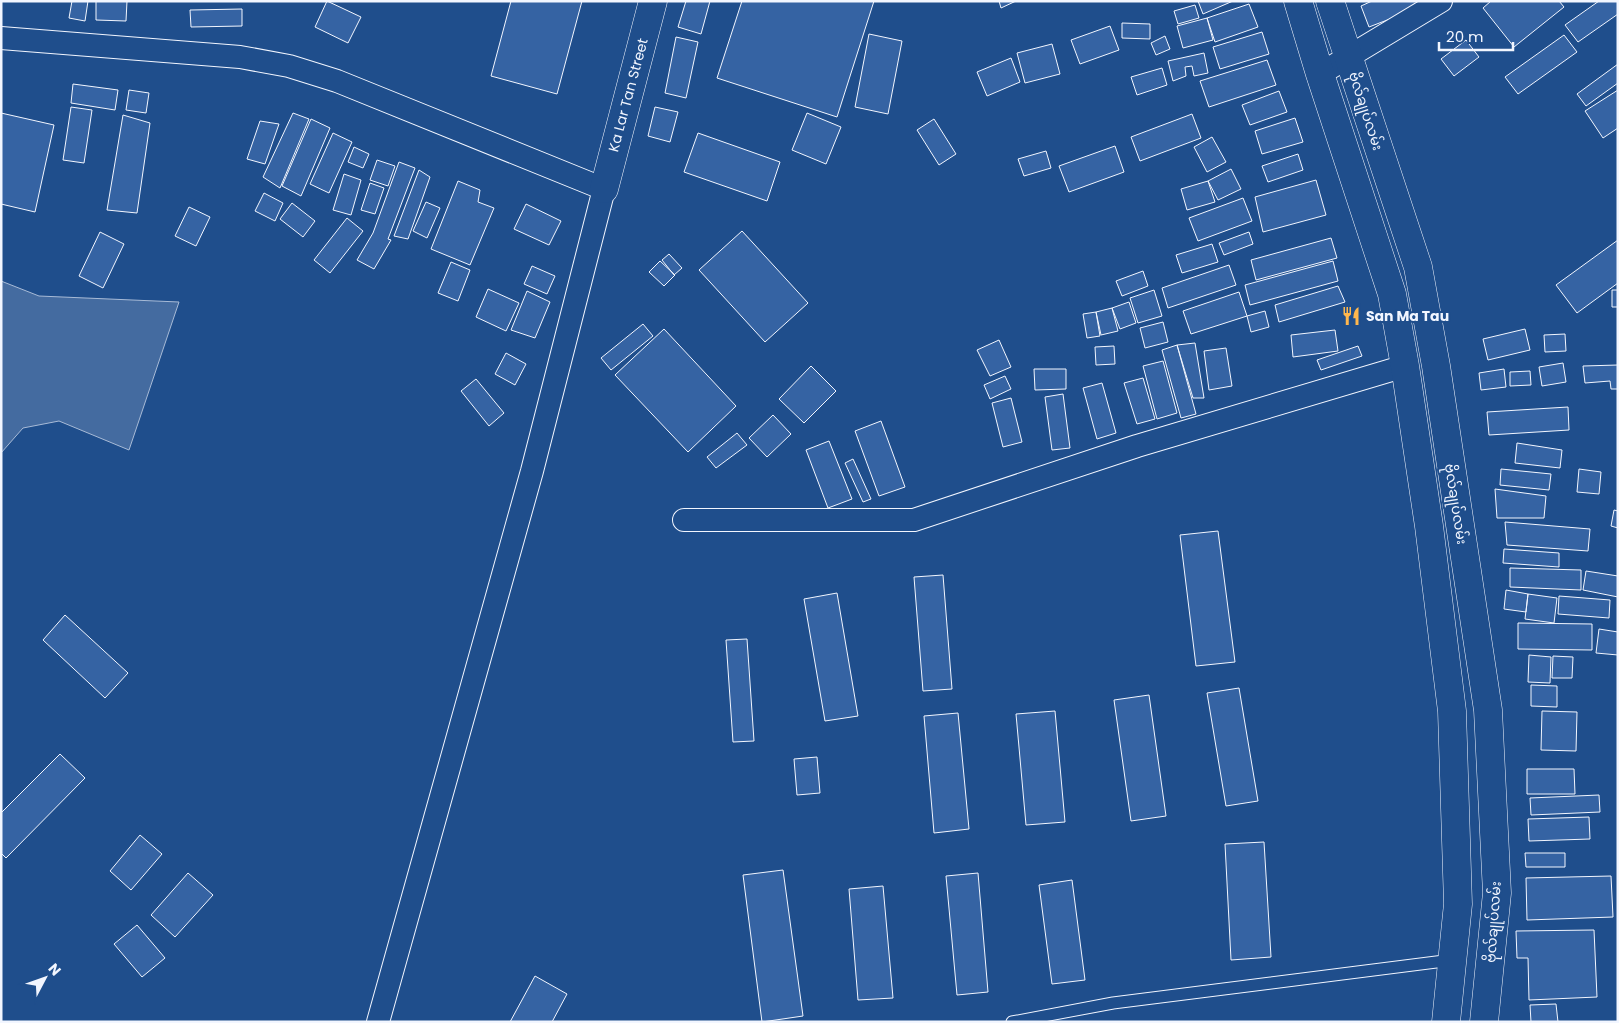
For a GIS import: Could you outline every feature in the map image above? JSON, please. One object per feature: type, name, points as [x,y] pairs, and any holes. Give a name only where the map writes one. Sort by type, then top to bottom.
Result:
[{"type":"main road","name":"Ka Lar Tan Street","points":[[604,189],[653,1]]},
{"type":"main road","points":[[1298,1],[1392,294],[1429,526],[1452,711],[1458,904],[1446,1022]]},
{"type":"main road","name":"ဗိုလ်ချုပ်လမ်း","points":[[1330,1],[1418,267],[1436,366],[1488,710],[1497,893],[1484,1022]]},
{"type":"street","points":[[1320,74],[1441,1]]},
{"type":"street","points":[[1,38],[240,57],[289,66],[337,81],[604,189],[532,471],[378,1022]]},
{"type":"street","points":[[684,520],[914,520],[1137,446],[1405,366]]},
{"type":"lane","points":[[1012,1022],[1113,1003],[1452,960]]},
{"type":"water","points":[[1,281],[39,296],[179,302],[129,450],[59,421],[23,428],[1,453]]},
{"type":"building","points":[[72,1],[88,1],[85,21],[69,18]]},
{"type":"building","points":[[96,1],[127,1],[126,21],[96,20]]},
{"type":"building","points":[[327,1],[361,17],[348,43],[315,27]]},
{"type":"building","points":[[511,1],[582,1],[557,94],[491,76]]},
{"type":"building","points":[[686,1],[710,1],[701,34],[678,27]]},
{"type":"building","points":[[742,1],[874,1],[837,117],[717,78]]},
{"type":"building","points":[[999,1],[1016,1],[1001,8]]},
{"type":"building","points":[[1198,1],[1233,1],[1203,14]]},
{"type":"building","points":[[1372,1],[1428,1],[1429,4],[1369,27],[1361,6]]},
{"type":"building","points":[[1491,1],[1559,1],[1564,7],[1514,47],[1483,8]]},
{"type":"building","points":[[1599,1],[1618,1],[1618,14],[1578,42],[1565,25]]},
{"type":"building","points":[[1249,4],[1258,27],[1215,42],[1207,18]]},
{"type":"building","points":[[1195,5],[1199,18],[1178,24],[1174,11]]},
{"type":"building","points":[[242,9],[242,26],[191,27],[190,10]]},
{"type":"building","points":[[1207,18],[1213,40],[1183,48],[1177,26]]},
{"type":"building","points":[[1122,23],[1150,24],[1150,39],[1122,38]]},
{"type":"building","points":[[1110,26],[1119,50],[1080,64],[1071,40]]},
{"type":"building","points":[[1262,32],[1269,54],[1220,69],[1213,47]]},
{"type":"building","points":[[869,34],[902,41],[888,114],[855,107]]},
{"type":"building","points":[[1564,35],[1577,52],[1518,94],[1505,77]]},
{"type":"building","points":[[1165,36],[1170,49],[1156,55],[1151,43]]},
{"type":"building","points":[[676,37],[698,42],[686,98],[665,93]]},
{"type":"building","points":[[1466,40],[1479,57],[1454,76],[1441,59]]},
{"type":"building","points":[[1052,44],[1060,74],[1025,83],[1017,53]]},
{"type":"building","points":[[1204,53],[1208,73],[1194,76],[1192,66],[1185,67],[1186,76],[1173,81],[1168,61]]},
{"type":"building","points":[[1011,58],[1020,82],[987,96],[977,72]]},
{"type":"building","points":[[1267,60],[1276,85],[1209,107],[1200,81]]},
{"type":"building","points":[[1618,64],[1618,83],[1586,106],[1577,94]]},
{"type":"building","points":[[1162,68],[1167,85],[1137,95],[1131,77]]},
{"type":"building","points":[[73,84],[118,90],[115,110],[71,103]]},
{"type":"building","points":[[129,90],[149,93],[146,113],[126,110]]},
{"type":"building","points":[[1618,90],[1618,128],[1603,138],[1585,111]]},
{"type":"building","points":[[1279,91],[1287,112],[1250,125],[1242,105]]},
{"type":"building","points":[[71,107],[92,110],[84,163],[63,160]]},
{"type":"building","points":[[655,107],[678,112],[670,142],[648,136]]},
{"type":"building","points":[[1,113],[54,125],[35,212],[1,204]]},
{"type":"building","points":[[293,113],[309,119],[280,188],[263,177]]},
{"type":"building","points":[[807,113],[841,127],[826,164],[792,150]]},
{"type":"building","points":[[1192,114],[1201,138],[1140,161],[1131,137]]},
{"type":"building","points":[[123,115],[150,123],[137,213],[107,210]]},
{"type":"building","points":[[1295,118],[1303,142],[1262,154],[1255,131]]},
{"type":"building","points":[[311,119],[330,128],[301,196],[282,186]]},
{"type":"building","points":[[934,119],[956,154],[939,165],[917,130]]},
{"type":"building","points":[[260,121],[279,124],[265,164],[247,159]]},
{"type":"building","points":[[333,133],[352,142],[329,193],[310,184]]},
{"type":"building","points":[[698,133],[780,162],[767,201],[684,172]]},
{"type":"building","points":[[1212,137],[1226,162],[1207,172],[1194,147]]},
{"type":"building","points":[[1115,146],[1124,172],[1069,192],[1059,166]]},
{"type":"building","points":[[354,147],[369,154],[363,168],[348,162]]},
{"type":"building","points":[[1046,151],[1051,168],[1024,176],[1018,159]]},
{"type":"building","points":[[1298,154],[1303,170],[1268,182],[1262,166]]},
{"type":"building","points":[[377,160],[395,166],[388,186],[370,180]]},
{"type":"building","points":[[399,162],[415,168],[388,239],[391,240],[374,269],[357,260],[373,233]]},
{"type":"building","points":[[1231,169],[1241,189],[1218,200],[1208,181]]},
{"type":"building","points":[[419,170],[430,177],[408,239],[394,236]]},
{"type":"building","points":[[344,174],[361,180],[351,215],[333,210]]},
{"type":"building","points":[[1316,180],[1326,215],[1263,232],[1255,197]]},
{"type":"building","points":[[458,181],[480,190],[478,202],[494,208],[470,265],[431,249]]},
{"type":"building","points":[[1208,181],[1215,202],[1187,210],[1181,189]]},
{"type":"building","points":[[370,183],[384,188],[375,214],[361,210]]},
{"type":"building","points":[[264,193],[283,203],[275,221],[255,211]]},
{"type":"building","points":[[1243,198],[1252,221],[1198,241],[1189,218]]},
{"type":"building","points":[[426,202],[440,208],[427,238],[413,231]]},
{"type":"building","points":[[292,203],[315,221],[303,237],[280,219]]},
{"type":"building","points":[[526,204],[561,221],[549,245],[514,229]]},
{"type":"building","points":[[189,207],[210,217],[196,246],[175,236]]},
{"type":"building","points":[[347,218],[363,231],[330,273],[314,260]]},
{"type":"building","points":[[742,231],[808,303],[765,342],[699,270]]},
{"type":"building","points":[[100,232],[124,244],[103,288],[79,276]]},
{"type":"building","points":[[1249,232],[1253,244],[1224,255],[1219,243]]},
{"type":"building","points":[[1331,238],[1337,258],[1256,280],[1251,260]]},
{"type":"building","points":[[1618,240],[1618,283],[1577,313],[1556,285]]},
{"type":"building","points":[[1212,244],[1218,262],[1182,273],[1176,255]]},
{"type":"building","points":[[669,254],[682,268],[674,275],[662,260]]},
{"type":"building","points":[[660,261],[675,275],[664,286],[649,272]]},
{"type":"building","points":[[1333,261],[1338,281],[1250,305],[1245,285]]},
{"type":"building","points":[[451,262],[470,270],[458,301],[438,293]]},
{"type":"building","points":[[1229,265],[1236,285],[1168,308],[1162,288]]},
{"type":"building","points":[[532,266],[555,276],[547,294],[524,284]]},
{"type":"building","points":[[1143,271],[1148,286],[1122,296],[1116,281]]},
{"type":"building","points":[[1338,286],[1345,302],[1279,322],[1275,305]]},
{"type":"building","points":[[488,289],[519,303],[506,331],[476,317]]},
{"type":"building","points":[[1154,290],[1162,316],[1138,323],[1130,298]]},
{"type":"building","points":[[1612,290],[1618,290],[1618,307],[1612,307]]},
{"type":"building","points":[[527,291],[550,302],[535,338],[511,330]]},
{"type":"building","points":[[1239,292],[1247,316],[1191,334],[1183,311]]},
{"type":"building","points":[[1129,302],[1136,323],[1120,329],[1112,308]]},
{"type":"building","points":[[1112,308],[1118,331],[1101,335],[1096,312]]},
{"type":"building","points":[[1265,311],[1269,327],[1251,332],[1247,316]]},
{"type":"building","points":[[1096,312],[1100,336],[1087,338],[1083,314]]},
{"type":"building","points":[[1163,322],[1168,342],[1145,348],[1140,328]]},
{"type":"building","points":[[643,324],[653,336],[611,370],[601,358]]},
{"type":"building","points":[[664,329],[736,406],[688,452],[615,375]]},
{"type":"building","points":[[1525,329],[1530,350],[1488,360],[1483,339]]},
{"type":"building","points":[[1335,330],[1338,351],[1293,357],[1291,335]]},
{"type":"building","points":[[1565,334],[1566,351],[1545,352],[1544,335]]},
{"type":"building","points":[[999,340],[1011,367],[990,376],[977,350]]},
{"type":"building","points":[[1195,343],[1204,398],[1193,398],[1177,345]]},
{"type":"building","points":[[1177,345],[1196,414],[1181,418],[1162,350]]},
{"type":"building","points":[[1114,346],[1115,364],[1096,365],[1095,347]]},
{"type":"building","points":[[1358,346],[1362,356],[1321,370],[1317,360]]},
{"type":"building","points":[[1226,348],[1232,386],[1209,390],[1204,351]]},
{"type":"building","points":[[506,353],[526,364],[515,385],[495,374]]},
{"type":"building","points":[[1163,361],[1177,413],[1157,419],[1143,366]]},
{"type":"building","points":[[1563,363],[1566,382],[1542,386],[1539,367]]},
{"type":"building","points":[[1618,365],[1618,389],[1611,389],[1610,381],[1585,383],[1583,366]]},
{"type":"building","points":[[811,366],[836,391],[804,423],[779,399]]},
{"type":"building","points":[[1034,369],[1066,369],[1066,389],[1035,390]]},
{"type":"building","points":[[1504,369],[1506,387],[1481,390],[1479,373]]},
{"type":"building","points":[[1530,371],[1531,385],[1510,386],[1510,372]]},
{"type":"building","points":[[1005,376],[1011,389],[990,399],[984,385]]},
{"type":"building","points":[[1143,378],[1155,419],[1137,424],[1124,383]]},
{"type":"building","points":[[476,379],[504,413],[489,426],[461,391]]},
{"type":"building","points":[[1102,383],[1116,433],[1097,439],[1083,388]]},
{"type":"building","points":[[1063,394],[1070,448],[1052,450],[1045,397]]},
{"type":"building","points":[[1011,398],[1022,442],[1003,447],[992,403]]},
{"type":"building","points":[[1568,407],[1569,430],[1489,435],[1487,412]]},
{"type":"building","points":[[773,415],[791,434],[767,457],[749,438]]},
{"type":"building","points":[[881,421],[905,487],[879,496],[855,431]]},
{"type":"building","points":[[737,433],[747,445],[716,468],[707,457]]},
{"type":"building","points":[[829,441],[852,499],[828,508],[806,450]]},
{"type":"building","points":[[1517,443],[1562,450],[1560,468],[1515,463]]},
{"type":"building","points":[[853,459],[871,499],[863,502],[845,463]]},
{"type":"building","points":[[1501,469],[1551,474],[1549,490],[1500,485]]},
{"type":"building","points":[[1579,469],[1601,472],[1599,494],[1577,492]]},
{"type":"building","points":[[1495,489],[1546,496],[1544,518],[1497,518]]},
{"type":"building","points":[[1614,510],[1618,511],[1618,528],[1611,526]]},
{"type":"building","points":[[1505,522],[1590,529],[1588,551],[1507,545]]},
{"type":"building","points":[[1218,531],[1235,662],[1196,666],[1180,535]]},
{"type":"building","points":[[1504,549],[1559,553],[1559,567],[1503,563]]},
{"type":"building","points":[[1510,568],[1581,570],[1581,590],[1510,587]]},
{"type":"building","points":[[1586,571],[1618,576],[1618,597],[1583,590]]},
{"type":"building","points":[[943,575],[952,689],[923,691],[914,577]]},
{"type":"building","points":[[1506,590],[1528,594],[1526,612],[1504,609]]},
{"type":"building","points":[[837,593],[858,716],[825,721],[804,599]]},
{"type":"building","points":[[1528,594],[1557,598],[1554,623],[1525,619]]},
{"type":"building","points":[[1559,596],[1610,600],[1609,618],[1558,614]]},
{"type":"building","points":[[65,615],[128,673],[105,698],[43,640]]},
{"type":"building","points":[[1518,623],[1592,624],[1592,650],[1518,649]]},
{"type":"building","points":[[1599,629],[1618,632],[1618,655],[1596,653]]},
{"type":"building","points":[[747,639],[754,741],[733,742],[726,640]]},
{"type":"building","points":[[1529,655],[1551,657],[1550,683],[1528,682]]},
{"type":"building","points":[[1553,656],[1573,657],[1572,678],[1552,678]]},
{"type":"building","points":[[1531,685],[1557,686],[1557,707],[1531,706]]},
{"type":"building","points":[[1239,688],[1258,801],[1226,806],[1207,693]]},
{"type":"building","points":[[1149,695],[1166,816],[1131,821],[1114,700]]},
{"type":"building","points":[[1055,711],[1065,822],[1026,825],[1016,714]]},
{"type":"building","points":[[1542,711],[1577,712],[1576,751],[1541,750]]},
{"type":"building","points":[[958,713],[969,829],[934,833],[924,716]]},
{"type":"building","points":[[60,754],[85,778],[6,858],[1,853],[1,813]]},
{"type":"building","points":[[817,757],[820,793],[797,795],[794,759]]},
{"type":"building","points":[[1527,769],[1574,769],[1575,794],[1527,794]]},
{"type":"building","points":[[1599,795],[1600,812],[1531,815],[1530,798]]},
{"type":"building","points":[[1589,817],[1590,839],[1529,841],[1528,819]]},
{"type":"building","points":[[140,835],[162,854],[131,890],[110,871]]},
{"type":"building","points":[[1264,842],[1271,957],[1231,960],[1225,844]]},
{"type":"building","points":[[1525,853],[1565,853],[1565,867],[1526,867]]},
{"type":"building","points":[[783,870],[803,1016],[762,1022],[743,875]]},
{"type":"building","points":[[188,873],[213,895],[175,937],[151,915]]},
{"type":"building","points":[[978,873],[988,992],[957,995],[946,876]]},
{"type":"building","points":[[1611,876],[1613,917],[1527,920],[1526,878]]},
{"type":"building","points":[[1072,880],[1085,980],[1052,984],[1039,885]]},
{"type":"building","points":[[883,886],[893,998],[858,1000],[849,889]]},
{"type":"building","points":[[137,925],[165,958],[142,977],[114,944]]},
{"type":"building","points":[[1594,930],[1597,997],[1529,1000],[1528,958],[1517,958],[1516,931]]},
{"type":"building","points":[[535,976],[567,994],[552,1022],[510,1022]]},
{"type":"building","points":[[1556,1004],[1558,1022],[1531,1022],[1530,1005]]},
{"type":"place","name":"San Ma Tau","points":[[1351,316]]}]
